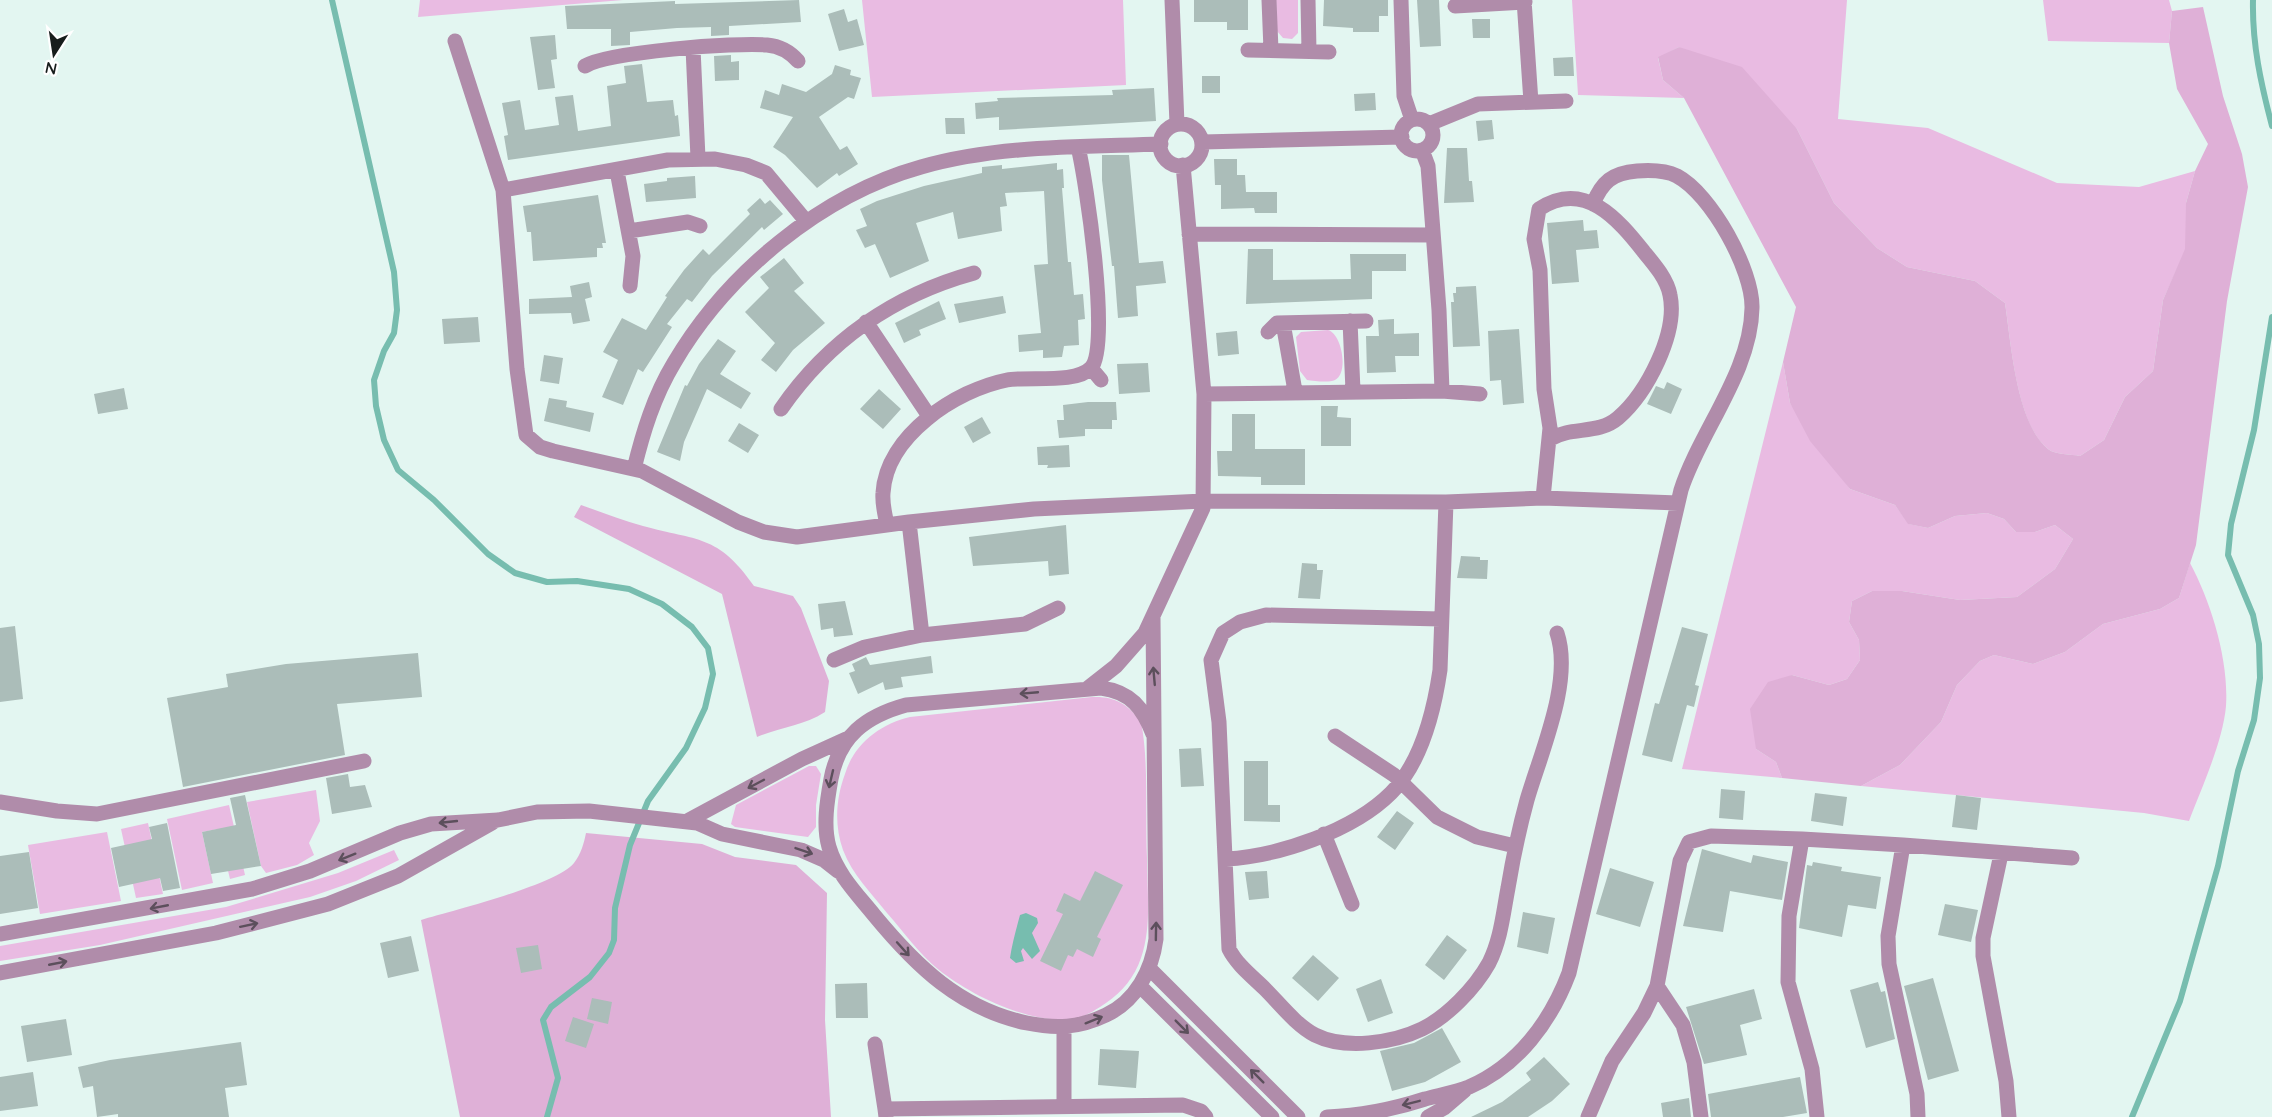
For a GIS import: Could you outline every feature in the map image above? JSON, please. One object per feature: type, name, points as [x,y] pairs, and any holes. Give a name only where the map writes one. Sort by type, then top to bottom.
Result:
[{"type":"street","points":[[1172,0],[1177,124]]},
{"type":"street","points":[[1269,0],[1270,50]]},
{"type":"street","points":[[1308,0],[1309,51]]},
{"type":"street","points":[[1401,0],[1404,96],[1412,120]]},
{"type":"street","points":[[1455,6],[1525,1],[1531,102]]},
{"type":"street","points":[[455,41],[503,190],[515,349],[522,418],[526,435],[540,447],[634,469],[738,522],[782,536],[834,534],[909,522],[1034,509],[1204,501],[1446,502],[1543,498],[1678,503]]},
{"type":"street","points":[[585,66],[606,58],[693,48],[766,44],[782,49],[798,61]]},
{"type":"street","points":[[693,48],[698,158]]},
{"type":"street","points":[[1248,50],[1329,52]]},
{"type":"street","points":[[1429,124],[1478,104],[1566,101]]},
{"type":"street","points":[[1418,119],[1429,124],[1433,130],[1432,142],[1422,150],[1409,148],[1402,137],[1404,126],[1418,119]]},
{"type":"street","points":[[1177,124],[1194,128],[1203,142],[1201,153],[1194,161],[1183,165],[1167,159],[1161,144],[1164,134],[1177,124]]},
{"type":"street","points":[[1203,142],[1402,137]]},
{"type":"street","points":[[634,469],[648,418],[674,363],[689,340],[746,272],[806,222],[840,202],[923,166],[1023,150],[1161,144]]},
{"type":"street","points":[[887,525],[883,491],[887,477],[903,446],[929,416],[949,403],[986,386],[1029,378],[1096,374],[1099,326],[1090,218],[1078,147]]},
{"type":"street","points":[[1422,150],[1428,166],[1440,321],[1442,391]]},
{"type":"street","points":[[503,190],[668,160],[698,158],[746,165],[766,173],[806,222]]},
{"type":"street","points":[[1088,688],[1126,657],[1141,639],[1200,518],[1204,501],[1204,394],[1183,165]]},
{"type":"street","points":[[617,171],[629,231],[633,268],[630,286]]},
{"type":"street","points":[[1327,1117],[1342,1117],[1406,1105],[1467,1088],[1493,1075],[1523,1049],[1551,1013],[1569,973],[1678,503],[1691,462],[1726,394],[1747,339],[1752,307],[1748,276],[1736,250],[1719,222],[1694,190],[1677,176],[1654,171],[1628,172],[1615,176],[1600,186],[1593,204]]},
{"type":"street","points":[[1543,498],[1550,422],[1544,388],[1540,270],[1534,239],[1535,218],[1539,209],[1559,200],[1580,200],[1593,204],[1622,224],[1662,277],[1670,297],[1668,333],[1663,350],[1643,386],[1618,418],[1603,426],[1566,431],[1550,440]]},
{"type":"street","points":[[629,231],[688,222],[700,226]]},
{"type":"street","points":[[1189,234],[1432,235]]},
{"type":"street","points":[[781,409],[811,370],[866,322],[916,293],[974,273]]},
{"type":"street","points":[[1350,321],[1353,391]]},
{"type":"street","points":[[1268,332],[1272,326],[1283,323],[1366,321]]},
{"type":"street","points":[[866,322],[929,416]]},
{"type":"street","points":[[1283,323],[1295,391]]},
{"type":"street","points":[[1204,394],[1295,391],[1442,391],[1480,394]]},
{"type":"street","points":[[1226,859],[1278,851],[1324,834],[1380,802],[1401,781],[1414,759],[1432,713],[1440,670],[1446,502]]},
{"type":"street","points":[[909,522],[922,635]]},
{"type":"street","points":[[834,660],[866,647],[922,635],[1025,624],[1059,608]]},
{"type":"street","points":[[1441,619],[1266,615],[1240,622],[1224,633],[1211,660],[1219,722],[1228,939],[1233,957],[1313,1034],[1342,1042],[1395,1037],[1421,1029],[1442,1016],[1476,981],[1487,966],[1499,939],[1515,846],[1548,735],[1562,656],[1557,633]]},
{"type":"street","points":[[846,739],[831,774],[826,819],[828,845],[841,873],[902,948],[948,990],[1002,1017],[1064,1028],[1086,1024],[1111,1013],[1140,986],[1149,968],[1156,939],[1153,618]]},
{"type":"street","points":[[685,821],[802,759],[846,739],[868,721],[906,705],[1088,688],[1112,689],[1130,697],[1146,715],[1153,734]]},
{"type":"street","points":[[1335,736],[1401,781],[1424,806],[1449,824],[1477,837],[1515,846]]},
{"type":"street","points":[[0,802],[57,811],[97,814],[364,761]]},
{"type":"street","points":[[0,934],[252,889],[310,871],[419,827],[450,822],[498,820],[537,812],[589,811],[685,821],[722,834],[807,852],[841,873]]},
{"type":"street","points":[[0,973],[216,933],[318,907],[398,876],[498,820]]},
{"type":"street","points":[[1324,834],[1352,904]]},
{"type":"street","points":[[1588,1117],[1612,1061],[1644,1013],[1657,986],[1680,861],[1689,842],[1711,836],[1802,839],[2073,858]]},
{"type":"street","points":[[1802,839],[1789,916],[1788,982],[1812,1069],[1817,1117]]},
{"type":"street","points":[[1903,845],[1888,936],[1889,964],[1917,1094],[1918,1117]]},
{"type":"street","points":[[2001,854],[1983,938],[1983,956],[2006,1081],[2009,1117]]},
{"type":"street","points":[[1149,968],[1298,1117]]},
{"type":"street","points":[[1140,986],[1272,1117]]},
{"type":"street","points":[[1657,986],[1683,1025],[1694,1062],[1701,1117]]},
{"type":"street","points":[[1064,1028],[1064,1105]]},
{"type":"street","points":[[875,1044],[886,1113],[994,1111],[1064,1105],[1126,1112],[1183,1106],[1201,1111],[1206,1117]]},
{"type":"street","points":[[1428,1117],[1444,1108],[1467,1088]]},
{"type":"shaded area","points":[[420,0],[623,0],[418,17]]},
{"type":"shaded area","points":[[862,0],[1123,0],[1126,85],[872,97]]},
{"type":"shaded area","points":[[1276,0],[1298,0],[1298,33],[1292,39],[1283,38],[1277,31]]},
{"type":"shaded area","points":[[1572,0],[1847,0],[1838,119],[1928,128],[2057,183],[2139,187],[2195,171],[2186,203],[2186,249],[2163,300],[2153,371],[2125,397],[2104,440],[2080,456],[2048,449],[2037,437],[2022,402],[2005,303],[1975,281],[1907,267],[1877,248],[1834,203],[1797,129],[1679,47],[1658,58],[1663,80],[1684,98],[1578,95]]},
{"type":"shaded area","points":[[2043,0],[2169,0],[2172,11],[2169,43],[2048,41]]},
{"type":"shaded area","points":[[2203,7],[2223,96],[2242,154],[2248,187],[2227,301],[2196,545],[2179,598],[2160,609],[2103,624],[2065,652],[2033,664],[1994,655],[1980,661],[1957,685],[1941,722],[1900,765],[1861,786],[1782,778],[1776,762],[1756,749],[1750,709],[1768,682],[1792,675],[1829,685],[1847,679],[1860,660],[1859,640],[1849,622],[1852,601],[1872,591],[1902,591],[1960,600],[2017,597],[2055,569],[2073,539],[2055,525],[2035,532],[2016,532],[2004,519],[1987,513],[1955,516],[1928,528],[1908,524],[1895,505],[1850,489],[1810,441],[1790,403],[1783,362],[1796,307],[1684,98],[1663,80],[1658,57],[1679,47],[1742,67],[1797,129],[1834,203],[1877,248],[1907,267],[1975,281],[2005,303],[2017,381],[2029,421],[2037,437],[2048,449],[2080,456],[2104,440],[2125,397],[2153,371],[2163,300],[2185,249],[2186,203],[2195,171],[2208,144],[2177,89],[2169,43],[2172,11]]},
{"type":"shaded area","points":[[1328,330],[1333,333],[1340,346],[1342,370],[1335,380],[1321,382],[1307,380],[1300,371],[1296,337],[1301,332]]},
{"type":"shaded area","points":[[1783,362],[1790,403],[1850,489],[1895,505],[1909,524],[1928,528],[1955,516],[1987,513],[2004,519],[2016,532],[2035,532],[2055,525],[2073,539],[2055,569],[2017,597],[1960,600],[1902,591],[1872,591],[1852,601],[1849,622],[1859,640],[1860,660],[1847,679],[1829,685],[1792,675],[1756,749],[1776,762],[1782,778],[1682,769]]},
{"type":"shaded area","points":[[581,505],[635,524],[705,542],[729,557],[754,586],[793,596],[801,608],[829,681],[825,712],[757,737],[722,594],[574,517]]},
{"type":"shaded area","points":[[2190,563],[2205,595],[2217,632],[2225,670],[2226,706],[2221,734],[2189,821],[2144,813],[1861,786],[1900,765],[1941,722],[1957,685],[1980,661],[1994,655],[2033,664],[2065,652],[2103,624],[2160,609],[2179,598]]},
{"type":"shaded area","points":[[1092,697],[1108,698],[1120,702],[1141,722],[1146,771],[1147,934],[1135,972],[1123,989],[1112,998],[1092,1012],[1078,1018],[1061,1020],[1042,1018],[1004,1007],[968,990],[925,957],[868,891],[851,867],[838,831],[838,802],[845,774],[855,753],[879,730],[899,720]]},
{"type":"shaded area","points":[[809,766],[816,766],[821,774],[816,805],[816,827],[808,837],[735,827],[731,824],[736,805]]},
{"type":"shaded area","points":[[316,790],[320,821],[309,843],[314,855],[297,865],[266,873],[261,866],[247,802]]},
{"type":"shaded area","points":[[229,805],[245,875],[230,879],[218,829],[202,832],[213,883],[182,890],[167,819]]},
{"type":"shaded area","points":[[148,823],[163,894],[136,898],[121,829]]},
{"type":"shaded area","points":[[107,832],[121,901],[40,914],[28,845]]},
{"type":"shaded area","points":[[586,833],[702,844],[735,857],[796,865],[827,893],[825,1020],[831,1117],[460,1117],[421,920],[547,880],[574,863],[582,848]]},
{"type":"shaded area","points":[[394,850],[399,860],[356,881],[310,897],[100,945],[0,961],[0,946],[226,907],[338,873]]},
{"type":"shaded area","points":[[1026,913],[1037,918],[1038,923],[1032,933],[1040,951],[1032,959],[1023,948],[1021,951],[1024,961],[1016,963],[1010,958],[1012,947],[1020,915]]},
{"type":"building","points":[[799,0],[801,22],[729,26],[729,35],[711,36],[711,27],[630,32],[630,45],[611,46],[611,29],[567,29],[565,6],[675,1],[675,4]]},
{"type":"building","points":[[1194,0],[1248,0],[1248,30],[1227,30],[1227,22],[1194,22]]},
{"type":"building","points":[[1324,0],[1388,0],[1388,16],[1379,16],[1379,32],[1353,32],[1353,28],[1323,26]]},
{"type":"building","points":[[1417,0],[1439,0],[1441,46],[1420,47]]},
{"type":"building","points":[[844,9],[848,22],[857,19],[864,45],[839,51],[828,14]]},
{"type":"building","points":[[1472,19],[1490,19],[1490,38],[1473,38]]},
{"type":"building","points":[[555,35],[557,59],[551,60],[555,88],[538,90],[530,37]]},
{"type":"building","points":[[731,55],[731,62],[739,61],[739,80],[715,81],[714,56]]},
{"type":"building","points":[[1573,57],[1574,76],[1554,76],[1553,58]]},
{"type":"building","points":[[642,64],[647,102],[673,100],[675,116],[678,115],[680,136],[508,160],[504,136],[508,135],[502,103],[520,100],[525,130],[559,125],[555,97],[573,95],[578,131],[611,126],[607,86],[626,83],[624,66]]},
{"type":"building","points":[[835,65],[851,70],[850,75],[861,78],[854,99],[848,97],[819,117],[840,150],[847,146],[858,164],[839,176],[837,173],[817,188],[785,155],[773,147],[793,117],[760,108],[765,90],[779,95],[782,84],[806,92],[832,74]]},
{"type":"building","points":[[1202,76],[1220,76],[1220,93],[1202,93]]},
{"type":"building","points":[[1154,88],[1156,121],[999,130],[999,117],[976,119],[975,103],[998,101],[997,98],[1113,95],[1112,90]]},
{"type":"building","points":[[1375,93],[1376,110],[1355,111],[1354,94]]},
{"type":"building","points":[[945,118],[964,118],[965,134],[946,134]]},
{"type":"building","points":[[1492,120],[1494,139],[1478,141],[1476,121]]},
{"type":"building","points":[[1447,148],[1467,148],[1469,181],[1472,181],[1474,202],[1444,203]]},
{"type":"building","points":[[1102,155],[1129,155],[1139,263],[1163,261],[1166,283],[1136,286],[1138,316],[1118,318],[1114,266],[1112,266],[1102,180]]},
{"type":"building","points":[[1214,159],[1237,159],[1237,175],[1245,175],[1246,192],[1277,192],[1277,213],[1255,213],[1254,208],[1221,209],[1221,185],[1215,185]]},
{"type":"building","points":[[1057,163],[1057,170],[1063,169],[1064,188],[1062,188],[1068,262],[1071,262],[1074,295],[1083,294],[1085,319],[1078,320],[1079,345],[1064,346],[1062,357],[1043,358],[1043,350],[1019,352],[1018,335],[1041,333],[1034,265],[1048,264],[1044,191],[1005,193],[1007,206],[1000,207],[1002,231],[958,239],[953,212],[916,223],[929,261],[890,278],[875,244],[865,248],[856,230],[867,226],[860,209],[877,201],[924,186],[982,173],[982,167],[1002,165],[1002,169]]},
{"type":"building","points":[[695,176],[696,198],[646,202],[644,184],[667,181],[667,178]]},
{"type":"building","points":[[598,195],[606,243],[602,243],[603,248],[597,248],[597,257],[533,261],[531,232],[527,232],[523,206]]},
{"type":"building","points":[[760,198],[765,204],[770,200],[783,214],[764,230],[762,227],[712,276],[692,302],[687,299],[667,324],[672,327],[643,372],[638,369],[623,405],[602,397],[618,360],[603,352],[622,318],[646,330],[667,297],[665,296],[684,270],[703,249],[709,255],[750,214],[747,210]]},
{"type":"building","points":[[1583,220],[1584,231],[1597,230],[1599,248],[1576,250],[1579,282],[1552,284],[1547,223]]},
{"type":"building","points":[[1248,249],[1273,249],[1273,280],[1351,279],[1350,254],[1406,254],[1406,271],[1372,271],[1372,299],[1246,304]]},
{"type":"building","points":[[784,258],[804,283],[794,291],[825,323],[793,350],[776,372],[761,360],[775,343],[745,312],[769,288],[760,277]]},
{"type":"building","points":[[589,282],[592,297],[585,299],[590,321],[573,324],[571,313],[529,314],[529,299],[572,297],[570,286]]},
{"type":"building","points":[[1476,286],[1480,346],[1453,347],[1451,302],[1454,302],[1453,293],[1456,293],[1456,287]]},
{"type":"building","points":[[1003,296],[1006,313],[959,323],[954,304]]},
{"type":"building","points":[[939,301],[946,319],[919,330],[921,335],[904,343],[895,323]]},
{"type":"building","points":[[478,317],[480,342],[444,344],[442,319]]},
{"type":"building","points":[[1394,319],[1394,334],[1419,333],[1419,356],[1395,356],[1396,372],[1367,373],[1366,336],[1379,336],[1378,320]]},
{"type":"building","points":[[1519,329],[1524,403],[1503,405],[1501,380],[1490,381],[1488,331]]},
{"type":"building","points":[[1237,331],[1239,354],[1218,356],[1216,333]]},
{"type":"building","points":[[718,339],[736,351],[720,374],[751,393],[741,409],[707,389],[684,442],[680,461],[657,452],[685,385],[687,386],[699,364]]},
{"type":"building","points":[[544,355],[563,358],[559,384],[540,381]]},
{"type":"building","points":[[1148,363],[1150,392],[1119,394],[1117,364]]},
{"type":"building","points":[[1667,382],[1682,389],[1671,414],[1647,404],[1656,386],[1664,389]]},
{"type":"building","points":[[124,388],[128,409],[98,414],[94,394]]},
{"type":"building","points":[[879,389],[901,409],[883,429],[860,409]]},
{"type":"building","points":[[549,398],[567,401],[566,407],[594,413],[590,432],[544,421]]},
{"type":"building","points":[[1116,402],[1117,420],[1112,420],[1112,429],[1085,429],[1085,436],[1059,438],[1057,420],[1064,420],[1063,405]]},
{"type":"building","points":[[1321,406],[1338,406],[1337,417],[1351,418],[1351,446],[1321,446]]},
{"type":"building","points":[[1232,414],[1255,414],[1255,449],[1305,449],[1305,485],[1261,485],[1261,477],[1218,476],[1217,451],[1232,451]]},
{"type":"building","points":[[982,417],[991,433],[973,443],[964,427]]},
{"type":"building","points":[[739,423],[759,435],[748,453],[728,441]]},
{"type":"building","points":[[1069,445],[1070,467],[1047,468],[1048,465],[1038,465],[1037,447]]},
{"type":"building","points":[[1066,525],[1069,574],[1049,576],[1048,561],[973,566],[969,537]]},
{"type":"building","points":[[1461,556],[1488,560],[1487,579],[1457,578]]},
{"type":"building","points":[[1302,563],[1317,564],[1317,570],[1323,570],[1320,599],[1298,598]]},
{"type":"building","points":[[845,601],[853,635],[834,637],[833,628],[821,630],[818,604]]},
{"type":"building","points":[[15,626],[23,699],[0,702],[0,628]]},
{"type":"building","points":[[1682,627],[1708,634],[1695,685],[1699,686],[1694,707],[1687,705],[1672,762],[1642,755],[1655,703],[1659,704]]},
{"type":"building","points":[[418,653],[422,697],[337,704],[345,755],[183,787],[167,698],[228,687],[226,674],[286,664]]},
{"type":"building","points":[[931,656],[933,673],[901,677],[903,687],[885,690],[883,682],[858,694],[849,673],[855,671],[852,664],[866,657],[870,665]]},
{"type":"building","points":[[1201,748],[1204,786],[1181,787],[1179,749]]},
{"type":"building","points":[[1244,761],[1268,761],[1268,805],[1280,805],[1280,822],[1244,821]]},
{"type":"building","points":[[348,774],[350,787],[365,785],[372,807],[332,814],[326,778]]},
{"type":"building","points":[[1721,789],[1745,791],[1743,820],[1719,818]]},
{"type":"building","points":[[1815,793],[1847,797],[1843,826],[1811,821]]},
{"type":"building","points":[[245,795],[261,866],[211,874],[202,832],[236,825],[230,798]]},
{"type":"building","points":[[1956,795],[1981,798],[1977,830],[1952,827]]},
{"type":"building","points":[[1397,811],[1414,823],[1395,850],[1377,837]]},
{"type":"building","points":[[167,823],[180,888],[163,891],[160,878],[119,887],[111,848],[152,839],[149,827]]},
{"type":"building","points":[[1702,849],[1751,863],[1753,855],[1788,862],[1782,900],[1730,891],[1723,932],[1683,926]]},
{"type":"building","points":[[29,852],[38,908],[0,914],[0,856]]},
{"type":"building","points":[[1813,862],[1842,867],[1841,871],[1881,877],[1876,909],[1848,905],[1842,937],[1799,928],[1807,865],[1812,866]]},
{"type":"building","points":[[1610,868],[1654,882],[1640,927],[1596,914]]},
{"type":"building","points":[[1095,871],[1123,885],[1097,937],[1101,939],[1093,957],[1077,949],[1073,957],[1068,955],[1061,971],[1040,961],[1063,914],[1056,911],[1064,893],[1080,901]]},
{"type":"building","points":[[1267,871],[1269,898],[1249,900],[1245,872]]},
{"type":"building","points":[[1945,904],[1978,910],[1971,942],[1938,935]]},
{"type":"building","points":[[1523,912],[1555,918],[1548,954],[1517,947]]},
{"type":"building","points":[[1447,935],[1467,950],[1444,980],[1425,965]]},
{"type":"building","points":[[411,936],[419,971],[388,978],[380,943]]},
{"type":"building","points":[[538,945],[542,969],[521,973],[516,948]]},
{"type":"building","points":[[1313,955],[1339,978],[1318,1001],[1292,978]]},
{"type":"building","points":[[1933,978],[1959,1071],[1928,1080],[1904,986]]},
{"type":"building","points":[[1381,979],[1393,1013],[1368,1022],[1356,989]]},
{"type":"building","points":[[1878,982],[1881,992],[1885,991],[1895,1039],[1866,1048],[1850,990]]},
{"type":"building","points":[[867,983],[868,1018],[836,1018],[835,984]]},
{"type":"building","points":[[1754,989],[1762,1019],[1740,1025],[1747,1055],[1704,1064],[1686,1007]]},
{"type":"building","points":[[592,998],[612,1002],[608,1024],[587,1019]]},
{"type":"building","points":[[573,1017],[594,1024],[586,1048],[565,1041]]},
{"type":"building","points":[[66,1019],[72,1055],[27,1062],[21,1026]]},
{"type":"building","points":[[1442,1028],[1461,1062],[1425,1082],[1392,1091],[1380,1051],[1414,1043]]},
{"type":"building","points":[[241,1042],[247,1085],[225,1088],[229,1117],[118,1117],[118,1114],[97,1117],[93,1086],[83,1088],[78,1067],[110,1060]]},
{"type":"building","points":[[1100,1049],[1139,1051],[1136,1088],[1098,1085]]},
{"type":"building","points":[[1544,1057],[1570,1084],[1552,1101],[1528,1117],[1471,1117],[1502,1102],[1531,1080],[1526,1073]]},
{"type":"building","points":[[33,1072],[38,1106],[0,1111],[0,1077]]},
{"type":"building","points":[[1800,1077],[1807,1113],[1783,1117],[1711,1117],[1708,1094]]},
{"type":"building","points":[[1689,1098],[1691,1117],[1663,1117],[1661,1103]]},
{"type":"waterway","points":[[332,0],[394,272],[397,310],[394,333],[384,351],[374,380],[376,406],[384,440],[398,470],[434,500],[488,554],[515,573],[547,582],[577,581],[629,589],[662,604],[692,627],[708,648],[713,674],[705,708],[686,748],[648,801],[630,845],[615,908],[614,940],[609,953],[590,977],[551,1007],[543,1020],[558,1078],[547,1117]]},
{"type":"waterway","points":[[2253,0],[2258,64],[2272,126]]},
{"type":"waterway","points":[[2132,1117],[2180,1001],[2218,866],[2238,771],[2254,720],[2260,678],[2259,644],[2253,615],[2228,555],[2231,524],[2254,430],[2272,317]]}]
